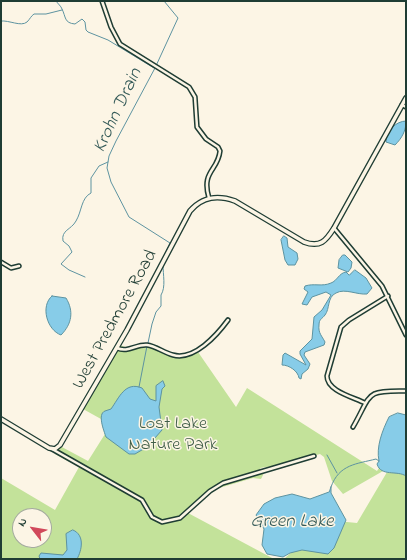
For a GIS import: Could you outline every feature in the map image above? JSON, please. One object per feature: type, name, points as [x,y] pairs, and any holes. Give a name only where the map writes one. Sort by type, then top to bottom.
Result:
[{"type":"street","points":[[102,1],[111,27],[120,44],[186,84],[194,94],[197,127],[206,139],[220,150],[206,179],[206,188],[209,198],[225,197],[235,201],[276,227],[311,244],[316,245],[324,242],[334,228],[404,106],[406,98]]},
{"type":"street","name":"West Predmore Road","points":[[51,449],[55,449],[60,445],[117,348],[190,211],[201,201],[209,198]]},
{"type":"street","points":[[334,228],[369,269],[388,296],[406,335]]},
{"type":"street","points":[[1,262],[11,268],[19,266]]},
{"type":"street","points":[[365,403],[334,388],[328,383],[327,376],[341,327],[349,320],[388,296]]},
{"type":"street","points":[[117,348],[127,350],[147,345],[171,355],[183,356],[194,352],[216,334],[228,320]]},
{"type":"street","points":[[353,427],[365,403],[378,392],[406,391]]},
{"type":"street","points":[[1,419],[142,500],[152,517],[162,522],[168,522],[180,518],[210,491],[223,483],[314,456]]},
{"type":"green space","name":"Lost Lake Nature Park","points":[[120,345],[132,348],[146,345],[180,356],[192,355],[198,352],[236,407],[247,388],[377,471],[391,449],[406,458],[406,559],[284,559],[327,520],[357,523],[390,467],[343,494],[332,481],[324,457],[320,454],[279,465],[260,468],[264,473],[261,479],[253,478],[219,488],[202,499],[188,513],[274,559],[1,559],[1,478],[52,508],[12,508],[12,548],[52,548],[52,508],[55,510],[79,467],[55,454],[60,446],[88,461],[105,434],[101,419],[83,409]]},
{"type":"water","points":[[402,121],[406,121],[400,140],[395,145],[386,142],[386,138],[392,127]]},
{"type":"water","points":[[284,236],[287,238],[288,247],[297,253],[298,259],[295,265],[288,265],[285,260],[281,240]]},
{"type":"water","points":[[343,255],[345,255],[352,262],[351,268],[348,272],[338,268],[339,260]]},
{"type":"water","points":[[355,270],[366,278],[372,288],[367,294],[343,291],[336,293],[331,297],[327,312],[319,323],[320,332],[325,342],[324,345],[305,352],[304,355],[310,364],[308,369],[302,374],[301,379],[299,378],[293,369],[282,365],[283,355],[285,353],[306,365],[300,351],[312,339],[314,317],[322,310],[331,295],[326,292],[312,297],[307,305],[302,304],[308,292],[304,289],[305,286],[328,284],[333,282],[340,275],[346,272],[349,275]]},
{"type":"water","points":[[52,296],[66,298],[69,303],[71,313],[70,322],[61,335],[52,328],[47,317],[46,306],[48,300]]},
{"type":"water","points":[[163,381],[165,386],[162,389],[159,407],[162,430],[147,447],[135,454],[129,454],[106,437],[101,419],[102,415],[105,411],[111,409],[123,392],[131,387],[136,386],[142,388],[150,399],[156,401],[156,386]]},
{"type":"water","points":[[398,413],[406,415],[406,476],[382,471],[377,464],[379,461],[378,450],[380,439],[384,428],[389,417]]},
{"type":"water","name":"Green Lake","points":[[331,487],[331,493],[346,520],[334,548],[328,554],[302,550],[290,553],[283,557],[267,554],[262,545],[264,529],[256,515],[264,504],[275,498],[292,494],[310,499],[329,492]]},
{"type":"water","points":[[73,530],[77,532],[81,539],[81,547],[77,559],[40,559],[39,556],[41,553],[63,555],[67,550],[66,534]]},
{"type":"waterway","points":[[56,1],[62,8],[67,21],[75,24],[82,19],[85,22],[86,30],[88,32],[108,40],[154,68]]},
{"type":"waterway","name":"Krohn Drain","points":[[161,262],[170,243],[129,217],[111,182],[107,168],[109,156],[116,141],[155,68],[178,18],[164,1]]},
{"type":"waterway","points":[[1,21],[22,24],[27,22],[34,14],[46,14],[62,10]]},
{"type":"waterway","points":[[85,277],[69,270],[61,264],[72,252],[69,246],[63,241],[63,234],[76,221],[83,201],[91,193],[91,178],[99,166],[108,162]]},
{"type":"waterway","name":"Krohn Drain","points":[[148,343],[156,312],[161,306],[161,295],[164,285],[163,265]]},
{"type":"waterway","name":"Krohn Drain","points":[[139,387],[147,346]]},
{"type":"waterway","points":[[327,455],[337,473]]},
{"type":"waterway","points":[[331,487],[334,479],[349,466],[376,459],[379,461]]}]
